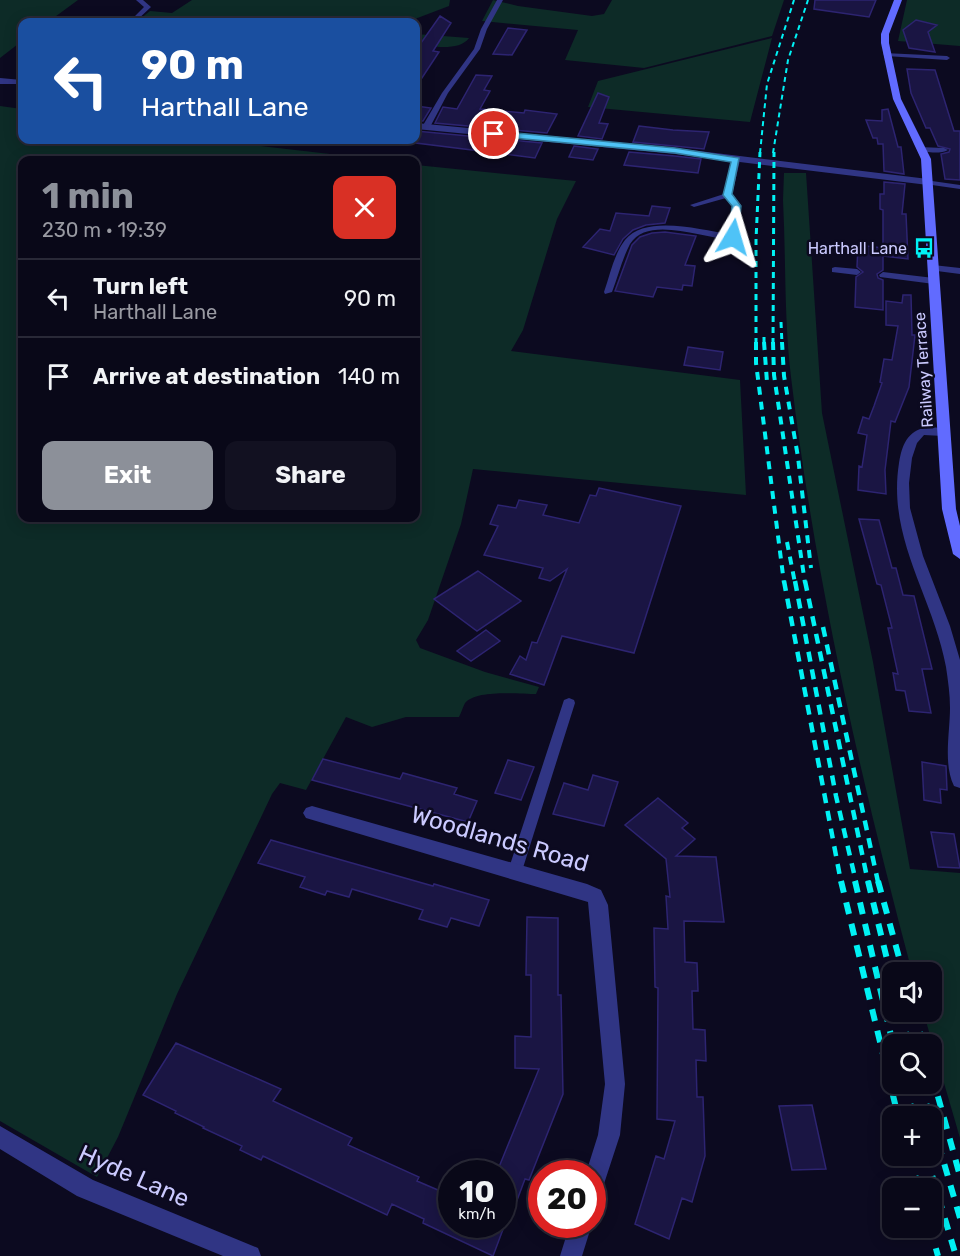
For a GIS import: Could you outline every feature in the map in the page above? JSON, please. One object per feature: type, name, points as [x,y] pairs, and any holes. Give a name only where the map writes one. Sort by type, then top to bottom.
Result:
[{"type":"street","name":"Railway Terrace","points":[[898,0],[885,34],[886,54],[897,99],[926,159],[949,509],[960,554]]},
{"type":"street","points":[[0,81],[18,82]]},
{"type":"street","points":[[420,126],[675,151],[928,182]]},
{"type":"street","points":[[933,268],[960,270]]},
{"type":"street","points":[[943,432],[927,430],[911,438],[903,469],[903,509],[908,537],[950,650],[958,701],[956,756],[960,781]]},
{"type":"street","name":"Woodlands Road","points":[[312,813],[595,896],[599,905],[615,1084],[609,1135],[601,1160]]},
{"type":"street","name":"Hyde Lane","points":[[0,1137],[85,1188],[250,1256]]},
{"type":"street","points":[[571,1256],[577,1238]]},
{"type":"lane","points":[[136,18],[148,7],[139,0]]},
{"type":"lane","points":[[426,127],[445,93],[477,49],[484,29],[500,0]]},
{"type":"lane","points":[[886,54],[947,58]]},
{"type":"lane","points":[[922,149],[944,150]]},
{"type":"lane","points":[[728,195],[736,160]]},
{"type":"lane","points":[[928,182],[960,187]]},
{"type":"lane","points":[[694,205],[728,195]]},
{"type":"lane","points":[[608,292],[629,239],[643,230],[661,227],[733,237],[737,206],[728,195]]},
{"type":"lane","points":[[835,270],[856,273]]},
{"type":"lane","points":[[883,275],[934,281]]},
{"type":"lane","points":[[516,871],[569,703]]},
{"type":"green space","points":[[0,0],[78,0],[53,18],[18,18],[18,44],[0,58]]},
{"type":"green space","points":[[192,0],[450,0],[449,6],[418,18],[141,18],[150,11],[172,13]]},
{"type":"green space","points":[[493,0],[518,6],[592,16],[604,14],[612,0],[784,0],[772,36],[644,68],[565,60],[578,30],[482,21]]},
{"type":"green space","points":[[907,0],[960,0],[960,46],[898,41]]},
{"type":"green space","points":[[420,34],[469,38],[452,47],[420,45]]},
{"type":"green space","points":[[772,38],[750,122],[588,107],[598,81]]},
{"type":"green space","points":[[0,106],[18,108],[18,144],[243,144],[347,156],[18,156],[18,522],[420,522],[420,165],[576,181],[557,219],[523,330],[511,351],[740,380],[746,495],[473,469],[461,524],[428,620],[416,640],[420,648],[485,672],[539,687],[536,694],[499,693],[478,696],[465,703],[459,717],[406,717],[372,727],[346,717],[306,790],[280,783],[272,794],[177,994],[118,1137],[97,1177],[0,1121]]},
{"type":"green space","points":[[784,173],[806,173],[822,413],[873,662],[910,869],[960,873],[960,1138],[942,1076],[942,1034],[930,1034],[926,1022],[942,1022],[942,962],[909,962],[857,751],[826,602],[791,377],[786,311]]},
{"type":"building","points":[[815,0],[876,0],[869,17],[814,9]]},
{"type":"building","points":[[440,16],[451,23],[433,51],[439,52],[420,81],[420,44]]},
{"type":"building","points":[[916,20],[937,25],[928,32],[935,52],[909,48],[903,30]]},
{"type":"building","points":[[508,28],[527,30],[512,55],[493,54]]},
{"type":"building","points":[[907,69],[935,70],[954,131],[960,131],[960,180],[945,179],[941,154],[949,152],[950,149],[938,146],[930,128],[926,128],[911,93]]},
{"type":"building","points":[[476,75],[492,76],[484,90],[490,91],[480,109],[524,113],[525,110],[557,114],[547,133],[435,123],[443,107],[457,109]]},
{"type":"building","points":[[598,93],[609,97],[599,123],[608,124],[602,139],[578,136]]},
{"type":"building","points":[[420,107],[431,108],[423,121],[420,121]]},
{"type":"building","points":[[888,109],[898,147],[901,147],[904,174],[884,171],[883,144],[878,144],[877,138],[873,138],[866,120],[882,121],[882,110]]},
{"type":"building","points":[[639,126],[709,132],[704,149],[633,142]]},
{"type":"building","points":[[420,131],[542,143],[535,158],[420,144]]},
{"type":"building","points":[[574,146],[598,149],[593,160],[569,157]]},
{"type":"building","points":[[629,152],[701,159],[698,173],[624,165]]},
{"type":"building","points":[[884,182],[905,184],[902,214],[906,214],[908,259],[883,256],[883,270],[877,274],[878,278],[883,280],[883,310],[855,307],[856,277],[863,272],[857,267],[858,245],[883,248],[883,210],[880,209],[880,194],[884,194]]},
{"type":"building","points":[[652,206],[670,208],[665,223],[646,225],[633,230],[623,239],[614,255],[583,247],[600,229],[610,231],[616,213],[649,216]]},
{"type":"building","points":[[665,232],[696,236],[685,265],[695,266],[692,286],[683,285],[682,290],[657,287],[653,297],[615,291],[632,245],[640,237]]},
{"type":"building","points":[[903,295],[911,295],[912,335],[915,335],[909,387],[895,422],[891,421],[885,470],[886,494],[858,490],[859,466],[862,467],[867,435],[858,433],[863,417],[869,419],[874,406],[882,383],[880,382],[884,359],[892,360],[898,326],[886,325],[886,301],[902,303]]},
{"type":"building","points":[[688,347],[723,352],[720,370],[684,365]]},
{"type":"building","points":[[599,488],[681,506],[634,653],[562,636],[544,685],[510,674],[520,656],[526,660],[532,642],[537,643],[567,569],[550,581],[539,578],[543,568],[484,555],[498,526],[490,524],[498,505],[516,508],[519,500],[547,505],[543,515],[579,523],[590,495],[596,496]]},
{"type":"building","points":[[859,519],[879,520],[892,568],[896,568],[903,595],[914,596],[932,669],[922,669],[931,713],[909,711],[905,691],[896,690],[893,673],[898,674],[888,628],[892,628],[881,585],[877,584]]},
{"type":"building","points":[[478,571],[521,601],[477,631],[434,599]]},
{"type":"building","points":[[486,630],[500,641],[471,661],[457,651]]},
{"type":"building","points":[[323,759],[400,779],[403,773],[457,788],[454,794],[477,801],[468,822],[312,780]]},
{"type":"building","points":[[508,760],[534,767],[521,800],[495,793]]},
{"type":"building","points":[[922,762],[946,766],[947,790],[940,789],[941,803],[924,800]]},
{"type":"building","points":[[593,775],[618,782],[604,826],[553,814],[564,783],[588,790]]},
{"type":"building","points":[[658,798],[688,823],[682,828],[695,839],[676,856],[716,857],[724,922],[684,921],[685,962],[697,963],[698,991],[692,991],[693,1029],[705,1030],[706,1061],[696,1060],[697,1097],[703,1097],[705,1156],[692,1202],[682,1198],[669,1239],[635,1224],[656,1156],[664,1159],[675,1121],[657,1119],[658,988],[655,987],[654,928],[668,929],[666,896],[670,897],[666,859],[625,825]]},
{"type":"building","points":[[931,832],[954,834],[960,868],[938,867]]},
{"type":"building","points":[[271,840],[489,900],[479,926],[451,918],[447,927],[419,919],[423,910],[352,889],[349,897],[327,891],[325,895],[300,887],[305,877],[258,863]]},
{"type":"building","points":[[527,917],[558,918],[558,995],[561,995],[563,1094],[537,1160],[528,1160],[528,1180],[525,1179],[516,1203],[516,1160],[502,1160],[539,1069],[515,1068],[515,1036],[531,1037],[531,975],[526,975]]},
{"type":"building","points":[[176,1043],[281,1089],[273,1101],[352,1138],[348,1145],[419,1177],[417,1181],[438,1190],[438,1230],[423,1223],[424,1219],[392,1204],[387,1215],[263,1156],[261,1160],[240,1150],[242,1146],[203,1128],[175,1113],[176,1111],[143,1095]]},
{"type":"building","points":[[812,1105],[826,1169],[792,1170],[779,1106]]},
{"type":"building","points":[[455,1238],[500,1238],[493,1256]]},
{"type":"railway","points":[[760,153],[767,84],[794,0]]},
{"type":"railway","points":[[773,153],[788,60],[808,0]]},
{"type":"railway","points":[[760,152],[756,240],[756,363],[784,583]]},
{"type":"railway","points":[[773,342],[774,152]]},
{"type":"railway","points":[[781,322],[782,344]]},
{"type":"railway","points":[[764,337],[764,342]]},
{"type":"railway","points":[[764,342],[767,382]]},
{"type":"railway","points":[[773,342],[774,375],[805,583]]},
{"type":"railway","points":[[782,342],[784,376],[798,457],[811,568]]},
{"type":"railway","points":[[787,542],[795,583]]},
{"type":"railway","points":[[784,581],[841,882]]},
{"type":"railway","points":[[795,581],[836,796],[856,882]]},
{"type":"railway","points":[[805,581],[868,882]]},
{"type":"railway","points":[[823,627],[878,882]]},
{"type":"railway","points":[[841,881],[896,1106]]},
{"type":"railway","points":[[855,881],[891,1034]]},
{"type":"railway","points":[[868,881],[888,962]]},
{"type":"railway","points":[[878,881],[900,962]]},
{"type":"railway","points":[[903,1022],[906,1034]]},
{"type":"railway","points":[[917,1022],[920,1034]]},
{"type":"railway","points":[[907,1094],[911,1106]]},
{"type":"railway","points":[[923,1094],[927,1106]]},
{"type":"railway","points":[[937,1094],[960,1176]]},
{"type":"railway","points":[[942,1156],[960,1218]]},
{"type":"railway","points":[[912,1166],[916,1178]]},
{"type":"railway","points":[[929,1166],[956,1256]]},
{"type":"railway","points":[[933,1238],[938,1256]]},
{"type":"place","name":"Harthall Lane","points":[[924,248]]},
{"type":"route","points":[[494,134],[675,151],[736,160],[728,195],[737,206],[733,237]]}]
